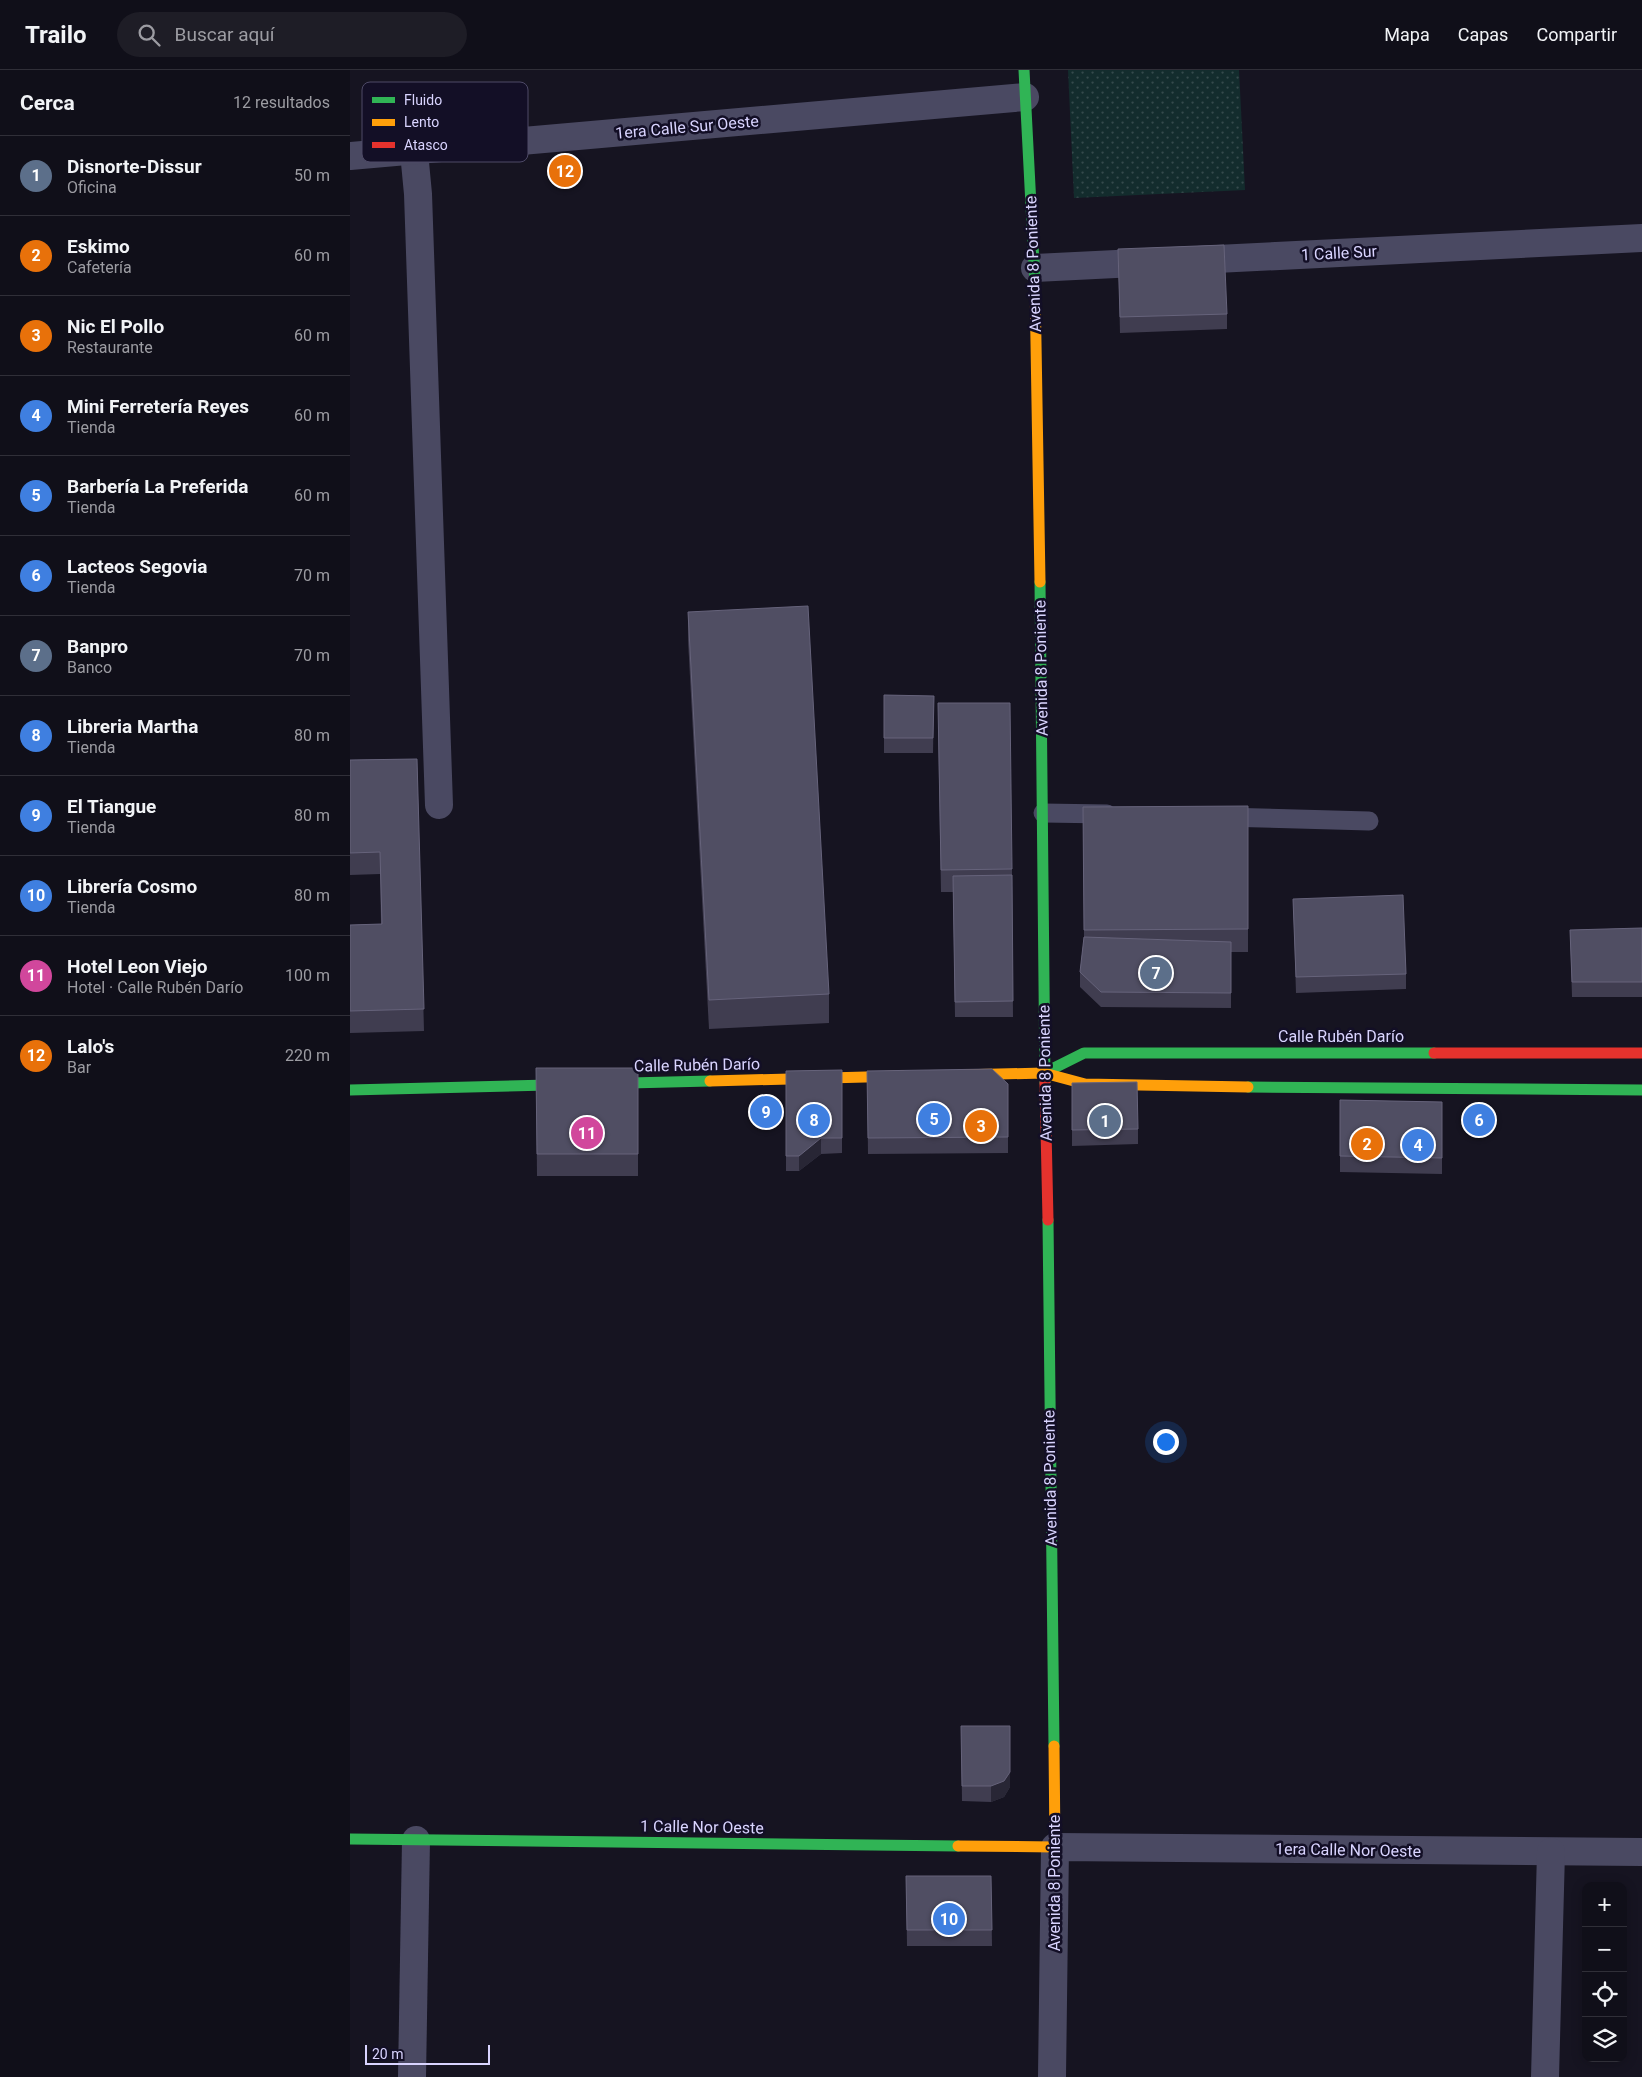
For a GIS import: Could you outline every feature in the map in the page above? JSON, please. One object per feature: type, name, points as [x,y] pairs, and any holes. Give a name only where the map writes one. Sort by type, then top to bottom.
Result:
[{"type":"street","name":"Avenida 8 Poniente","points":[[1024,70],[1035,268],[1043,813],[1044,1073],[1046,1090],[1054,1847],[1052,2077]]},
{"type":"street","name":"1era Calle Sur Oeste","points":[[528,142],[1025,97]]},
{"type":"street","points":[[415,162],[418,194],[439,806]]},
{"type":"street","name":"1 Calle Sur","points":[[1035,268],[1642,238]]},
{"type":"street","name":"Calle Rubén Darío","points":[[1044,1073],[1084,1052],[1367,1056],[1642,1053]]},
{"type":"street","name":"Calle Rubén Darío","points":[[946,1075],[1044,1073],[1085,1084],[1172,1087],[1366,1082],[1642,1090]]},
{"type":"street","name":"Calle Rubén Darío","points":[[350,1090],[916,1076]]},
{"type":"street","name":"1 Calle Nor Oeste","points":[[350,1839],[1054,1847]]},
{"type":"street","points":[[412,2077],[416,1840]]},
{"type":"street","name":"1era Calle Nor Oeste","points":[[1054,1847],[1642,1852]]},
{"type":"street","points":[[1545,2077],[1551,1852]]},
{"type":"lane","points":[[1043,813],[1122,815]]},
{"type":"lane","points":[[1201,817],[1369,821]]},
{"type":"green space","points":[[1068,70],[1239,70],[1245,190],[1074,198]]},
{"type":"building","points":[[1224,245],[1227,314],[1120,317],[1118,249]]},
{"type":"building","points":[[808,606],[829,994],[709,1000],[688,612]]},
{"type":"building","points":[[884,695],[934,696],[933,738],[884,738]]},
{"type":"building","points":[[938,703],[1010,703],[1012,869],[941,870]]},
{"type":"building","points":[[417,759],[424,1009],[350,1011],[350,925],[382,924],[380,852],[350,853],[350,760]]},
{"type":"building","points":[[1248,806],[1248,929],[1084,930],[1083,807]]},
{"type":"building","points":[[1012,875],[1013,1001],[955,1002],[953,876]]},
{"type":"building","points":[[1403,895],[1406,974],[1296,977],[1293,899]]},
{"type":"building","points":[[1642,928],[1642,982],[1572,982],[1570,930]]},
{"type":"building","points":[[1084,937],[1231,942],[1231,993],[1101,992],[1080,972]]},
{"type":"building","points":[[536,1068],[638,1068],[638,1154],[537,1154]]},
{"type":"building","points":[[992,1069],[1008,1084],[1008,1137],[868,1138],[867,1071]]},
{"type":"building","points":[[842,1070],[842,1138],[821,1138],[799,1156],[786,1156],[786,1071]]},
{"type":"building","points":[[1137,1082],[1138,1129],[1072,1130],[1072,1083]]},
{"type":"building","points":[[1340,1100],[1442,1102],[1442,1158],[1340,1156]]},
{"type":"building","points":[[961,1726],[1010,1726],[1010,1772],[1004,1781],[991,1786],[962,1786]]},
{"type":"building","points":[[906,1876],[991,1876],[992,1930],[907,1930]]},
{"type":"traffic: fast","points":[[1024,70],[1035,283]]},
{"type":"traffic: fast","points":[[1040,582],[1045,1083]]},
{"type":"traffic: fast","points":[[1044,1073],[1084,1053],[1434,1053]]},
{"type":"traffic: fast","points":[[350,1090],[710,1081]]},
{"type":"traffic: fast","points":[[1248,1087],[1642,1090]]},
{"type":"traffic: fast","points":[[1048,1220],[1054,1746]]},
{"type":"traffic: fast","points":[[350,1839],[958,1846]]},
{"type":"traffic: slow","points":[[1035,283],[1040,582]]},
{"type":"traffic: slow","points":[[959,1075],[1044,1073],[1085,1084],[1248,1087]]},
{"type":"traffic: slow","points":[[710,1081],[903,1076]]},
{"type":"traffic: slow","points":[[958,1846],[1055,1847],[1054,1746]]},
{"type":"traffic: jam","points":[[1434,1053],[1642,1053]]},
{"type":"traffic: jam","points":[[1045,1083],[1048,1220]]},
{"type":"place","name":"Lalo's","points":[[565,171]]},
{"type":"place","name":"Banpro","points":[[1156,973]]},
{"type":"place","name":"El Tiangue","points":[[766,1112]]},
{"type":"place","name":"Barbería La Preferida","points":[[934,1119]]},
{"type":"place","name":"Libreria Martha","points":[[814,1120]]},
{"type":"place","name":"Lacteos Segovia","points":[[1479,1120]]},
{"type":"place","name":"Disnorte-Dissur","points":[[1105,1121]]},
{"type":"place","name":"Nic El Pollo","points":[[981,1126]]},
{"type":"place","name":"Hotel Leon Viejo","points":[[587,1133]]},
{"type":"place","name":"Eskimo","points":[[1367,1144]]},
{"type":"place","name":"Mini Ferretería Reyes","points":[[1418,1145]]},
{"type":"place","name":"Librería Cosmo","points":[[949,1919]]}]
